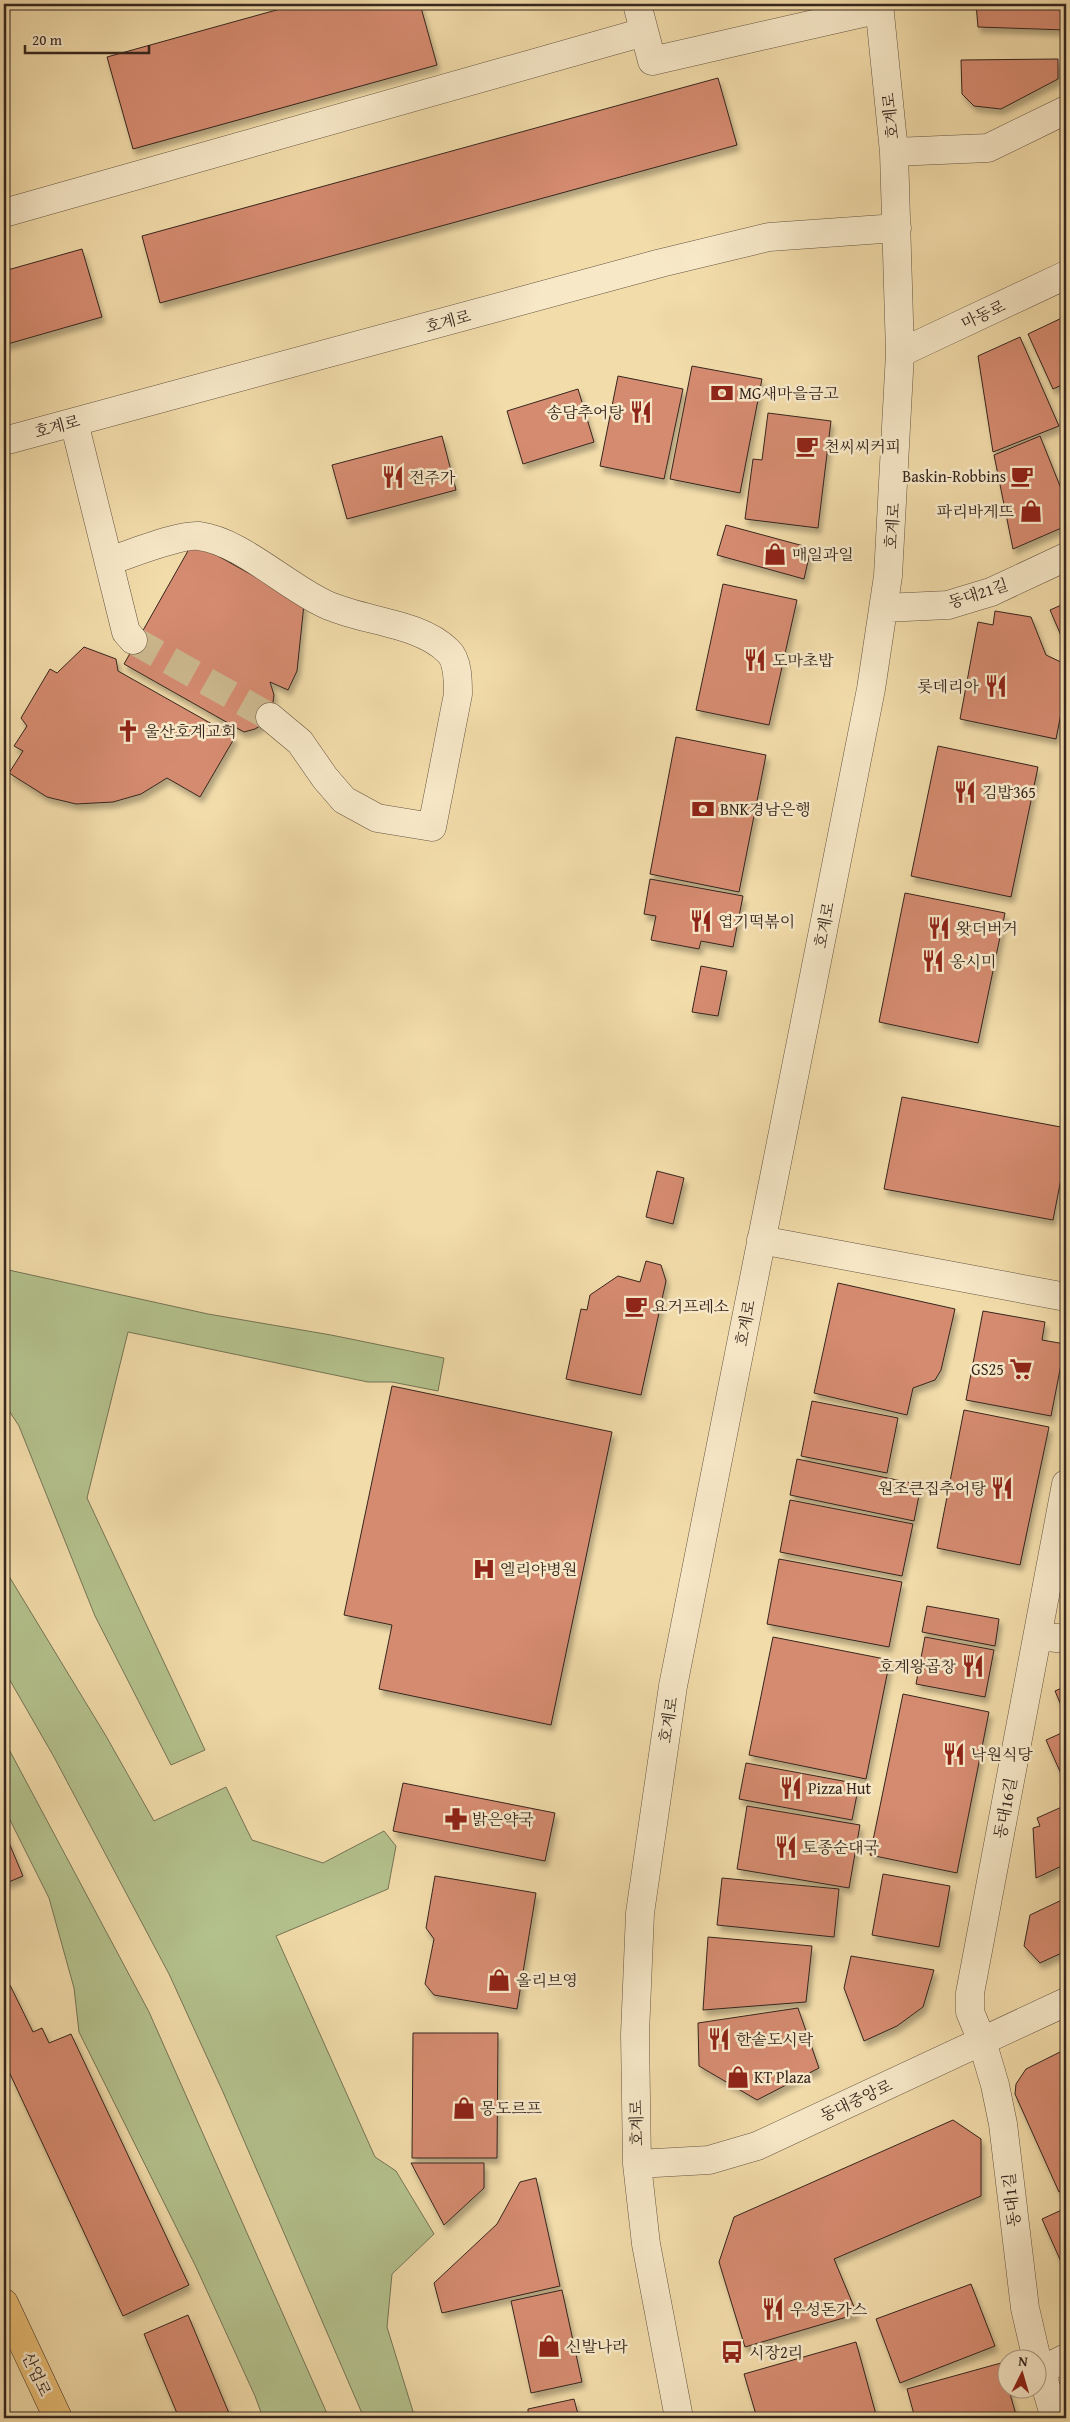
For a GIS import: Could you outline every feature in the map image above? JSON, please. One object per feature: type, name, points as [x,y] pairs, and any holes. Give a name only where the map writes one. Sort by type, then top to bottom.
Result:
[{"type":"main road","name":"산업로","points":[[4,2303],[58,2418]]},
{"type":"street","points":[[637,4],[652,61],[879,6]]},
{"type":"street","name":"호계로","points":[[679,2418],[646,2244],[637,2164],[635,2034],[640,1922],[656,1794],[673,1686],[871,689],[884,608],[890,547],[900,353],[894,152],[879,6]]},
{"type":"street","points":[[4,213],[644,32]]},
{"type":"street","points":[[894,152],[988,148],[1066,110]]},
{"type":"street","name":"호계로","points":[[4,441],[660,263],[769,237],[897,228]]},
{"type":"street","name":"마동로","points":[[900,353],[1066,275]]},
{"type":"street","points":[[74,422],[126,632],[133,640]]},
{"type":"street","points":[[109,561],[184,536],[213,539],[241,552],[299,591],[327,605],[431,638],[450,652],[458,673],[458,694],[432,827],[378,818],[344,800],[325,778],[300,742],[270,717]]},
{"type":"street","name":"동대21길","points":[[884,608],[948,605],[992,592],[1066,557]]},
{"type":"street","points":[[761,1240],[1066,1297]]},
{"type":"street","name":"동대16길","points":[[982,2041],[970,2012],[970,1993],[1066,1484]]},
{"type":"street","points":[[1038,1636],[1066,1639]]},
{"type":"street","name":"동대중앙로","points":[[637,2164],[710,2160],[757,2146],[1066,2002]]},
{"type":"street","name":"동대1길","points":[[982,2041],[995,2085],[1003,2124],[1025,2308],[1035,2350]]},
{"type":"street","points":[[1048,2361],[1066,2358]]},
{"type":"street","name":"동대1길","points":[[1048,2395],[1055,2418]]},
{"type":"green space","points":[[4,1269],[208,1314],[331,1335],[444,1358],[438,1391],[392,1382],[368,1382],[128,1332],[87,1498],[205,1750],[171,1765],[95,1616],[19,1426],[4,1403]]},
{"type":"green space","points":[[4,1568],[106,1736],[154,1821],[226,1787],[252,1840],[323,1863],[384,1831],[396,1846],[388,1889],[276,1936],[375,2157],[396,2171],[434,2234],[392,2274],[387,2327],[415,2418],[364,2418],[223,2092],[169,1974],[54,1757],[4,1670]]},
{"type":"green space","points":[[4,1740],[149,2012],[329,2418],[263,2418],[255,2396],[196,2267],[79,2032],[74,1988],[49,1898],[4,1808]]},
{"type":"building","points":[[298,4],[420,4],[437,65],[133,149],[107,57]]},
{"type":"building","points":[[976,4],[1066,4],[1066,30],[978,27]]},
{"type":"building","points":[[1058,59],[1058,79],[1001,109],[974,106],[962,94],[961,60]]},
{"type":"building","points":[[718,78],[737,145],[160,303],[142,236]]},
{"type":"building","points":[[82,249],[102,317],[4,345],[4,271]]},
{"type":"building","points":[[1066,316],[1066,383],[1053,389],[1028,334]]},
{"type":"building","points":[[1020,337],[1059,426],[993,452],[978,356]]},
{"type":"building","points":[[692,366],[762,379],[740,493],[670,479]]},
{"type":"building","points":[[618,376],[683,389],[664,479],[600,466]]},
{"type":"building","points":[[578,389],[594,442],[523,464],[507,411]]},
{"type":"building","points":[[768,413],[831,421],[818,528],[745,519],[753,459],[762,460]]},
{"type":"building","points":[[442,436],[456,490],[347,519],[332,465]]},
{"type":"building","points":[[1040,436],[1066,501],[1066,526],[1013,549],[994,455]]},
{"type":"building","points":[[726,525],[811,548],[804,579],[717,555]]},
{"type":"building","points":[[193,542],[304,604],[297,671],[288,690],[270,682],[274,695],[272,709],[265,723],[255,729],[244,732],[124,664]]},
{"type":"building","points":[[723,584],[797,600],[769,725],[696,710]]},
{"type":"building","points":[[1066,603],[1066,647],[1050,610]]},
{"type":"building","points":[[995,611],[1031,617],[1046,655],[1063,663],[1061,677],[1066,688],[1056,739],[960,719],[978,622],[993,625]]},
{"type":"building","points":[[84,647],[116,659],[118,671],[235,737],[200,797],[167,778],[141,794],[113,802],[76,804],[47,797],[9,773],[23,751],[14,746],[27,726],[21,718],[50,669],[57,673]]},
{"type":"building","points":[[676,737],[766,755],[739,892],[650,874]]},
{"type":"building","points":[[938,746],[1038,767],[1011,897],[911,876]]},
{"type":"building","points":[[650,879],[743,896],[733,947],[701,941],[699,949],[651,940],[656,916],[644,914]]},
{"type":"building","points":[[905,893],[1005,913],[978,1043],[879,1022]]},
{"type":"building","points":[[701,966],[727,971],[718,1016],[692,1012]]},
{"type":"building","points":[[902,1097],[1066,1128],[1066,1153],[1053,1220],[884,1189]]},
{"type":"building","points":[[657,1171],[684,1178],[673,1224],[646,1217]]},
{"type":"building","points":[[646,1261],[661,1265],[666,1281],[641,1395],[566,1379],[581,1309],[587,1310],[590,1295],[618,1276],[640,1282]]},
{"type":"building","points":[[838,1283],[955,1309],[941,1370],[935,1380],[913,1388],[907,1415],[814,1393]]},
{"type":"building","points":[[983,1311],[1045,1322],[1042,1340],[1065,1344],[1051,1416],[966,1400]]},
{"type":"building","points":[[392,1386],[612,1432],[551,1725],[379,1689],[392,1625],[344,1615]]},
{"type":"building","points":[[812,1401],[898,1418],[887,1473],[801,1456]]},
{"type":"building","points":[[964,1410],[1049,1427],[1020,1565],[937,1548]]},
{"type":"building","points":[[797,1459],[921,1485],[914,1521],[790,1495]]},
{"type":"building","points":[[790,1500],[913,1524],[902,1576],[780,1552]]},
{"type":"building","points":[[779,1559],[902,1582],[889,1647],[767,1624]]},
{"type":"building","points":[[927,1606],[999,1619],[995,1646],[922,1632]]},
{"type":"building","points":[[773,1637],[890,1660],[866,1779],[749,1755]]},
{"type":"building","points":[[925,1637],[994,1650],[985,1697],[916,1684]]},
{"type":"building","points":[[1066,1686],[1066,1717],[1055,1691]]},
{"type":"building","points":[[903,1694],[989,1712],[957,1873],[870,1855]]},
{"type":"building","points":[[1066,1731],[1066,1785],[1046,1740]]},
{"type":"building","points":[[746,1763],[859,1784],[852,1820],[739,1799]]},
{"type":"building","points":[[403,1783],[555,1813],[545,1861],[393,1831]]},
{"type":"building","points":[[747,1806],[860,1825],[849,1888],[737,1869]]},
{"type":"building","points":[[1064,1806],[1066,1810],[1066,1864],[1036,1878],[1033,1828],[1040,1826],[1037,1818]]},
{"type":"building","points":[[4,1831],[23,1876],[4,1884]]},
{"type":"building","points":[[883,1874],[950,1886],[939,1947],[872,1935]]},
{"type":"building","points":[[435,1876],[536,1893],[517,2009],[434,1995],[425,1984],[434,1939],[426,1928]]},
{"type":"building","points":[[722,1878],[839,1889],[834,1937],[717,1925]]},
{"type":"building","points":[[1066,1898],[1066,1951],[1040,1963],[1024,1946],[1030,1915]]},
{"type":"building","points":[[708,1937],[812,1946],[806,2002],[703,2010]]},
{"type":"building","points":[[851,1956],[934,1970],[923,2007],[897,2026],[864,2041],[844,1988]]},
{"type":"building","points":[[10,1985],[33,2032],[42,2028],[49,2043],[71,2034],[189,2285],[123,2316],[4,2061],[4,1988]]},
{"type":"building","points":[[798,2008],[819,2068],[757,2100],[699,2066],[698,2023]]},
{"type":"building","points":[[413,2033],[498,2033],[497,2158],[412,2158]]},
{"type":"building","points":[[1066,2049],[1066,2189],[1059,2192],[1015,2094],[1016,2084],[1026,2069]]},
{"type":"building","points":[[953,2120],[981,2139],[981,2196],[834,2259],[857,2314],[745,2347],[719,2262],[734,2217]]},
{"type":"building","points":[[411,2163],[484,2163],[484,2188],[444,2225]]},
{"type":"building","points":[[536,2178],[560,2286],[442,2313],[434,2283],[497,2224],[520,2182]]},
{"type":"building","points":[[1066,2208],[1066,2273],[1042,2219]]},
{"type":"building","points":[[971,2284],[995,2346],[900,2383],[876,2319]]},
{"type":"building","points":[[562,2290],[582,2382],[531,2393],[511,2301]]},
{"type":"building","points":[[188,2315],[231,2418],[179,2418],[144,2334]]},
{"type":"building","points":[[856,2342],[877,2418],[757,2418],[744,2374]]},
{"type":"building","points":[[998,2364],[998,2400],[1012,2400],[1017,2418],[915,2418],[907,2389]]},
{"type":"building","points":[[574,2399],[579,2418],[528,2418],[528,2409]]},
{"type":"tunnel","points":[[133,640],[270,717]]},
{"type":"place","name":"MG새마을금고","points":[[722,393]]},
{"type":"place","name":"송담추어탕","points":[[641,412]]},
{"type":"place","name":"천씨씨커피","points":[[807,446]]},
{"type":"place","name":"Baskin-Robbins","points":[[1022,476]]},
{"type":"place","name":"전주가","points":[[393,477]]},
{"type":"place","name":"파리바게뜨","points":[[1031,511]]},
{"type":"place","name":"매일과일","points":[[775,554]]},
{"type":"place","name":"도마초밥","points":[[755,660]]},
{"type":"place","name":"롯데리아","points":[[996,686]]},
{"type":"place","name":"울산호계교회","points":[[128,731]]},
{"type":"place","name":"김밥365","points":[[965,792]]},
{"type":"place","name":"BNK경남은행","points":[[703,809]]},
{"type":"place","name":"엽기떡볶이","points":[[701,921]]},
{"type":"place","name":"왓더버거","points":[[939,928]]},
{"type":"place","name":"옹시미","points":[[933,961]]},
{"type":"place","name":"요거프레소","points":[[636,1306]]},
{"type":"place","name":"GS25","points":[[1021,1369]]},
{"type":"place","name":"원조큰집추어탕","points":[[1002,1488]]},
{"type":"place","name":"엘리야병원","points":[[484,1569]]},
{"type":"place","name":"호계왕곱창","points":[[973,1666]]},
{"type":"place","name":"낙원식당","points":[[954,1754]]},
{"type":"place","name":"Pizza Hut","points":[[791,1788]]},
{"type":"place","name":"밝은약국","points":[[456,1819]]},
{"type":"place","name":"토종순대국","points":[[786,1847]]},
{"type":"place","name":"올리브영","points":[[499,1980]]},
{"type":"place","name":"한솥도시락","points":[[719,2039]]},
{"type":"place","name":"KT Plaza","points":[[738,2077]]},
{"type":"place","name":"몽도르프","points":[[464,2108]]},
{"type":"place","name":"우성돈가스","points":[[773,2309]]},
{"type":"place","name":"신발나라","points":[[549,2346]]},
{"type":"place","name":"시장2리","points":[[732,2352]]}]
